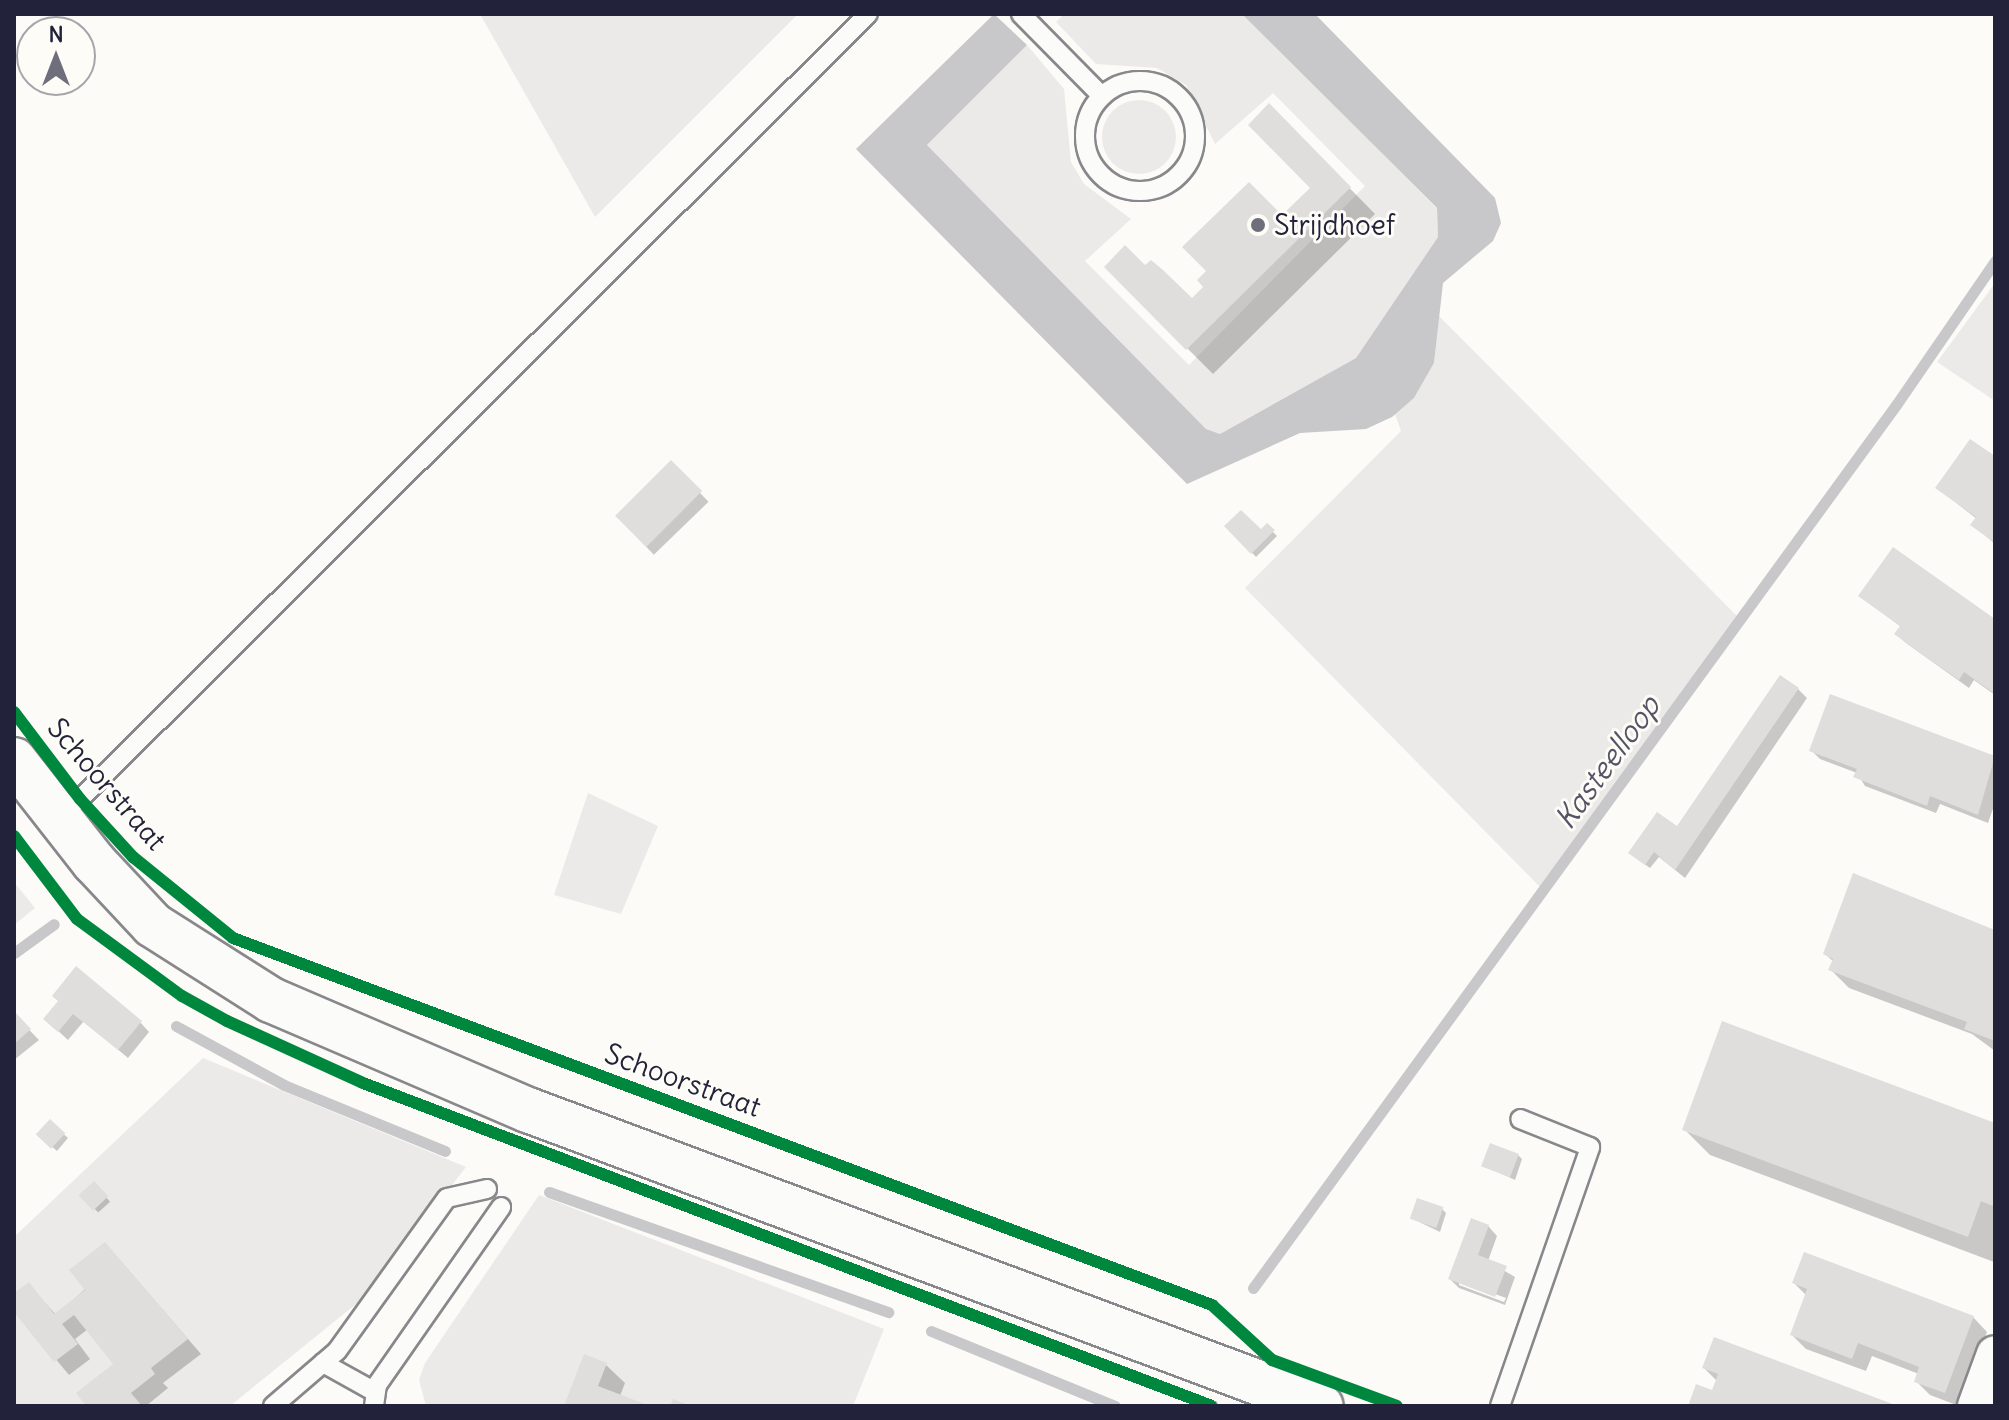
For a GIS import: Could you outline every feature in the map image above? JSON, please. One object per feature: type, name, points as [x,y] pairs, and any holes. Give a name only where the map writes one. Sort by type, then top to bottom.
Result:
[{"type":"street","name":"Schoorstraat","points":[[14,760],[56,814],[153,925],[271,1000],[528,1110],[1321,1406]]},
{"type":"street","points":[[1976,1406],[1995,1354]]},
{"type":"lane","points":[[56,814],[80,799],[868,14]]},
{"type":"lane","points":[[1021,14],[1102,96]]},
{"type":"lane","points":[[1147,81],[1178,97],[1189,110],[1195,144],[1179,175],[1147,191],[1111,183],[1098,171],[1085,139],[1092,109],[1102,96],[1116,87],[1147,81]]},
{"type":"lane","points":[[1500,1406],[1590,1147],[1520,1119]]},
{"type":"lane","points":[[273,1406],[323,1363],[447,1198],[487,1189]]},
{"type":"lane","points":[[323,1363],[375,1399],[501,1207]]},
{"type":"shaded area","points":[[480,14],[798,14],[595,217]]},
{"type":"shaded area","points":[[994,14],[1027,45],[927,145],[1206,429],[1220,434],[1356,358],[1438,237],[1437,208],[1242,14],[1315,14],[1495,198],[1501,223],[1493,241],[1443,283],[1434,363],[1414,398],[1392,417],[1366,429],[1300,433],[1187,484],[856,149]]},
{"type":"shaded area","points":[[1064,14],[1244,14],[1437,209],[1438,237],[1356,358],[1220,434],[1206,429],[927,145],[1027,45],[1064,89],[1071,162],[1084,184],[1131,219],[1085,261],[1189,365],[1365,186],[1273,93],[1215,144],[1186,85],[1157,68],[1096,64],[1056,22]]},
{"type":"shaded area","points":[[1139,100],[1153,103],[1165,111],[1173,123],[1176,137],[1173,151],[1165,163],[1153,171],[1139,174],[1125,171],[1113,163],[1105,151],[1102,137],[1105,123],[1113,111],[1125,103]]},
{"type":"shaded area","points":[[1995,283],[1995,401],[1937,362]]},
{"type":"shaded area","points":[[1439,316],[1744,623],[1546,893],[1245,588],[1401,431],[1395,414],[1414,398],[1434,363]]},
{"type":"shaded area","points":[[588,793],[658,826],[621,914],[554,895]]},
{"type":"shaded area","points":[[14,882],[35,908],[14,925]]},
{"type":"shaded area","points":[[203,1058],[466,1167],[366,1296],[230,1406],[14,1406],[14,1237]]},
{"type":"shaded area","points":[[539,1195],[884,1329],[853,1406],[426,1406],[419,1380],[425,1363]]},
{"type":"building","name":"Strijdhoef","points":[[1269,103],[1351,187],[1186,350],[1104,267],[1125,245],[1145,265],[1151,260],[1192,298],[1203,287],[1197,280],[1206,271],[1182,247],[1249,182],[1282,215],[1310,188],[1248,125]]},
{"type":"building","points":[[1970,439],[1995,456],[1995,543],[1970,525],[1976,517],[1935,488]]},
{"type":"building","points":[[671,460],[702,491],[646,547],[615,516]]},
{"type":"building","points":[[1241,510],[1261,529],[1267,523],[1275,530],[1251,554],[1224,526]]},
{"type":"building","points":[[1893,547],[1995,619],[1995,694],[1964,672],[1959,680],[1926,657],[1894,634],[1900,626],[1858,596]]},
{"type":"building","points":[[1780,675],[1799,688],[1675,870],[1654,852],[1645,865],[1628,853],[1657,812],[1677,826]]},
{"type":"building","points":[[1830,694],[1995,756],[1978,815],[1930,796],[1927,806],[1853,777],[1857,769],[1809,751]]},
{"type":"building","points":[[1853,873],[1995,930],[1995,1041],[1964,1029],[1967,1022],[1828,970],[1833,959],[1823,954]]},
{"type":"building","points":[[76,966],[142,1021],[118,1050],[73,1014],[58,1032],[43,1019],[58,1001],[52,996]]},
{"type":"building","points":[[14,1011],[31,1029],[14,1044]]},
{"type":"building","points":[[1722,1021],[1995,1123],[1993,1206],[1981,1201],[1968,1237],[1682,1130]]},
{"type":"building","points":[[50,1119],[65,1133],[51,1149],[36,1134]]},
{"type":"building","points":[[1490,1143],[1519,1154],[1510,1177],[1481,1166]]},
{"type":"building","points":[[94,1181],[108,1196],[93,1211],[79,1195]]},
{"type":"building","points":[[1417,1198],[1443,1207],[1436,1228],[1410,1219]]},
{"type":"building","points":[[1471,1218],[1489,1225],[1478,1255],[1507,1266],[1495,1297],[1448,1279]]},
{"type":"building","points":[[105,1242],[188,1339],[151,1368],[155,1374],[131,1393],[142,1406],[86,1406],[76,1393],[113,1364],[74,1315],[62,1324],[78,1344],[54,1362],[14,1312],[14,1293],[29,1282],[54,1314],[85,1290],[69,1270]]},
{"type":"building","points":[[1804,1252],[1974,1316],[1945,1393],[1914,1382],[1919,1367],[1858,1343],[1852,1359],[1790,1335],[1807,1289],[1792,1283]]},
{"type":"building","points":[[1714,1337],[1898,1406],[1688,1406],[1696,1384],[1712,1390],[1718,1374],[1702,1368]]},
{"type":"building","points":[[584,1354],[607,1363],[598,1386],[650,1406],[564,1406]]},
{"type":"building","points":[[673,1399],[691,1406],[670,1406]]},
{"type":"waterway","name":"Kasteelloop","points":[[1253,1288],[1896,405],[1995,261]]},
{"type":"waterway","name":"Kasteelloop","points":[[14,953],[54,924]]},
{"type":"waterway","name":"Kasteelloop","points":[[176,1026],[284,1085],[445,1151]]},
{"type":"waterway","name":"Kasteelloop","points":[[549,1192],[888,1312]]},
{"type":"waterway","name":"Kasteelloop","points":[[931,1331],[1115,1406]]},
{"type":"cycle path","points":[[14,712],[80,799],[133,857],[233,938],[1212,1305],[1272,1360],[1397,1406]]},
{"type":"cycle path","points":[[14,836],[77,919],[182,996],[227,1021],[363,1083],[1212,1406]]},
{"type":"place","name":"Strijdhoef","points":[[1258,225]]}]
